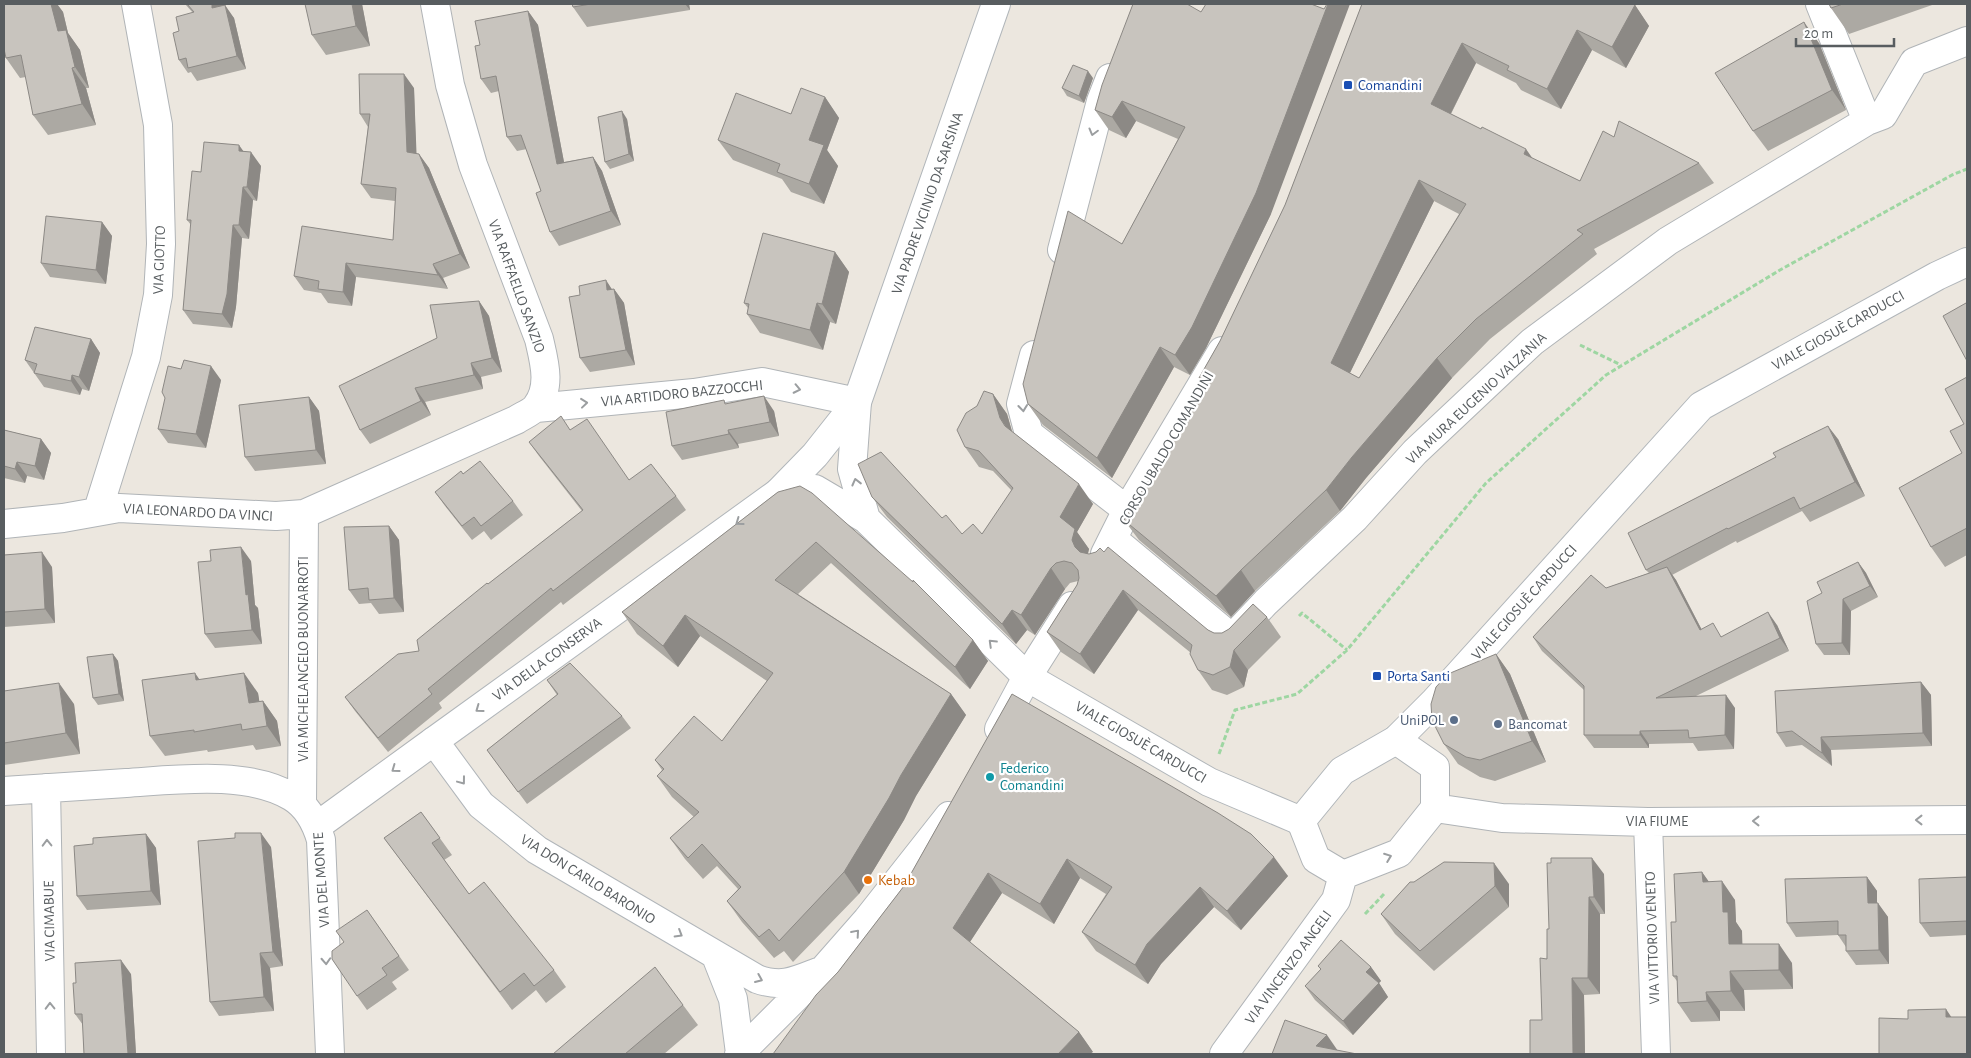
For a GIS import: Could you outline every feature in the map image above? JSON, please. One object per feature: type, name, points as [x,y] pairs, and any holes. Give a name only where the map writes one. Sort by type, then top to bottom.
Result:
[{"type":"street","name":"VIA GIOTTO","points":[[98,510],[146,357],[158,295],[161,244],[158,125],[136,4]]},
{"type":"street","name":"VIA RAFFAELLO SANZIO","points":[[435,4],[450,85],[473,165],[539,339],[546,366],[545,388],[536,408]]},
{"type":"street","name":"VIA PADRE VICINIO DA SARSINA","points":[[866,520],[852,469],[857,402],[996,4]]},
{"type":"street","points":[[1820,4],[1868,121]]},
{"type":"street","name":"VIA MURA EUGENIO VALZANIA","points":[[1107,549],[1232,638],[1266,602],[1355,518],[1416,452],[1532,342],[1668,241],[1868,121],[1883,115],[1914,62],[1967,41]]},
{"type":"street","points":[[1056,271],[1101,101],[1118,57]]},
{"type":"street","name":"VIALE GIOSUÈ CARDUCCI","points":[[1027,677],[1209,782],[1301,822],[1342,771],[1396,740],[1435,701],[1701,406],[1937,276],[1967,262]]},
{"type":"street","points":[[1041,328],[1021,404],[1029,434],[1128,510]]},
{"type":"street","name":"CORSO UBALDO COMANDINI","points":[[1107,549],[1220,355],[1232,330]]},
{"type":"street","name":"VIA ARTIDORO BAZZOCCHI","points":[[536,408],[694,393],[762,382],[857,402]]},
{"type":"street","name":"VIA PADRE VICINIO DA SARSINA","points":[[778,493],[815,454],[857,402]]},
{"type":"street","points":[[304,514],[508,424],[536,408]]},
{"type":"street","points":[[778,493],[815,488],[866,520],[1027,677]]},
{"type":"street","name":"VIA DELLA CONSERVA","points":[[309,815],[434,740],[778,493]]},
{"type":"street","name":"VIA LEONARDO DA VINCI","points":[[4,524],[63,518],[98,510],[118,508],[276,516],[304,514]]},
{"type":"street","name":"VIA MICHELANGELO BUONARROTI","points":[[304,514],[309,815]]},
{"type":"street","points":[[986,754],[1027,677],[1078,597]]},
{"type":"street","name":"VIA DON CARLO BARONIO","points":[[434,740],[481,805],[506,827],[537,850],[716,956],[757,979],[769,983],[785,984],[824,969]]},
{"type":"street","points":[[1301,822],[1316,860],[1343,875],[1400,853],[1436,808],[1435,767],[1396,740]]},
{"type":"street","points":[[4,791],[207,778],[249,782],[278,790],[309,815]]},
{"type":"street","name":"VIA CIMABUE","points":[[46,788],[51,1054]]},
{"type":"street","points":[[716,956],[733,999],[748,1054],[791,1019],[824,969],[867,920],[944,824],[963,794]]},
{"type":"street","name":"VIA FIUME","points":[[1436,808],[1502,818],[1648,822],[1967,820]]},
{"type":"street","name":"VIA DEL MONTE","points":[[309,815],[321,840],[330,1054]]},
{"type":"street","name":"VIA VITTORIO VENETO","points":[[1648,822],[1656,1054]]},
{"type":"street","name":"VIA VINCENZO ANGELI","points":[[1224,1054],[1336,900],[1343,875]]},
{"type":"path","points":[[1209,782],[1235,710],[1297,694],[1347,650],[1486,483],[1606,375],[1780,270],[1952,175],[1967,169]]},
{"type":"path","points":[[1574,342],[1622,366]]},
{"type":"path","points":[[1302,614],[1347,650]]},
{"type":"path","points":[[1364,915],[1391,886]]},
{"type":"building","points":[[4,4],[51,4],[58,31],[66,30],[75,67],[72,68],[82,104],[33,115],[21,55],[6,58],[4,49]]},
{"type":"building","points":[[187,4],[212,4],[212,8],[225,5],[237,56],[188,68],[186,58],[179,60],[173,33],[179,31],[176,17],[194,12]]},
{"type":"building","points":[[305,4],[352,4],[356,26],[312,35]]},
{"type":"building","points":[[572,4],[591,4],[573,7]]},
{"type":"building","points":[[1133,4],[1187,4],[1201,12],[1206,4],[1311,4],[1324,9],[1328,4],[1256,193],[1192,327],[1175,355],[1160,347],[1097,458],[1028,404],[1023,384],[1068,211],[1122,244],[1185,127],[1122,101],[1112,117],[1095,110],[1102,85]]},
{"type":"building","points":[[1362,4],[1633,4],[1635,5],[1612,47],[1577,30],[1547,89],[1507,70],[1509,66],[1462,43],[1431,104],[1526,149],[1524,154],[1580,181],[1603,131],[1614,137],[1619,121],[1699,163],[1577,230],[1583,234],[1476,319],[1437,358],[1326,490],[1216,596],[1124,520],[1209,384],[1199,378],[1220,341],[1285,205]],"holes":[[[1419,180],[1466,204],[1359,378],[1331,363]]]},
{"type":"building","points":[[1829,4],[1843,4],[1831,8]]},
{"type":"building","points":[[528,11],[557,164],[593,157],[611,211],[550,232],[536,193],[541,191],[521,135],[507,137],[496,76],[481,79],[475,46],[480,45],[475,21]]},
{"type":"building","points":[[1804,22],[1832,90],[1753,131],[1715,73]]},
{"type":"building","points":[[1073,65],[1088,71],[1079,96],[1062,88]]},
{"type":"building","points":[[359,74],[404,74],[407,152],[419,154],[460,254],[433,264],[438,275],[346,263],[343,292],[318,289],[319,281],[294,276],[302,226],[393,240],[396,188],[361,184],[370,114],[360,114]]},
{"type":"building","points":[[801,88],[825,97],[809,140],[824,145],[809,184],[777,172],[780,164],[718,140],[736,93],[791,114]]},
{"type":"building","points":[[622,111],[629,154],[605,162],[598,117]]},
{"type":"building","points":[[204,142],[239,145],[239,151],[251,152],[247,187],[243,187],[239,225],[233,225],[227,294],[222,314],[183,310],[191,220],[187,220],[192,171],[201,172]]},
{"type":"building","points":[[46,216],[102,222],[96,270],[41,263]]},
{"type":"building","points":[[763,233],[835,252],[822,304],[817,303],[810,330],[747,314],[749,304],[744,303]]},
{"type":"building","points":[[606,280],[607,290],[614,289],[626,350],[580,358],[569,297],[580,295],[579,286]]},
{"type":"building","points":[[479,301],[492,358],[471,363],[474,375],[415,388],[421,401],[360,430],[339,386],[437,338],[430,305]]},
{"type":"building","points":[[1966,303],[1967,305],[1967,361],[1943,316]]},
{"type":"building","points":[[35,327],[91,339],[79,377],[72,375],[71,381],[34,373],[37,364],[25,360]]},
{"type":"building","points":[[184,360],[211,366],[196,434],[158,429],[165,398],[162,392],[168,366],[181,369]]},
{"type":"building","points":[[1967,377],[1967,528],[1931,547],[1899,488],[1962,453],[1950,431],[1964,424],[1945,389]]},
{"type":"building","points":[[984,391],[993,394],[1000,418],[1005,426],[1079,484],[1060,517],[1075,529],[1072,540],[1080,552],[1089,554],[1096,552],[1100,548],[1104,552],[1108,547],[1214,633],[1222,633],[1229,629],[1253,604],[1267,617],[1234,650],[1230,667],[1213,675],[1198,670],[1190,654],[1192,645],[1123,590],[1080,654],[1047,632],[1077,585],[1079,578],[1078,570],[1072,563],[1064,561],[1056,563],[1051,568],[1021,615],[1012,610],[1002,624],[872,497],[858,464],[881,452],[942,518],[946,515],[962,534],[973,524],[982,534],[1013,488],[979,451],[965,447],[957,430],[966,413],[977,406]]},
{"type":"building","points":[[764,396],[770,422],[728,430],[729,434],[672,446],[666,412],[724,400],[725,404]]},
{"type":"building","points":[[309,397],[316,450],[245,457],[239,405]]},
{"type":"building","points":[[561,416],[570,430],[587,419],[629,480],[651,464],[676,496],[553,591],[551,588],[428,689],[432,694],[378,738],[345,697],[398,654],[419,651],[417,640],[487,583],[583,510],[529,442]]},
{"type":"building","points":[[1828,426],[1855,482],[1800,509],[1794,497],[1727,528],[1646,570],[1628,533],[1776,457],[1773,453]]},
{"type":"building","points":[[4,430],[41,439],[35,466],[17,462],[15,469],[4,466]]},
{"type":"building","points":[[480,461],[513,501],[481,526],[474,517],[462,526],[435,492],[461,471],[463,474]]},
{"type":"building","points":[[800,486],[812,493],[913,582],[913,580],[973,640],[955,667],[816,542],[775,580],[951,694],[844,872],[779,941],[769,929],[759,937],[727,901],[741,887],[702,844],[688,858],[670,838],[699,812],[657,776],[664,769],[655,760],[694,716],[722,741],[773,673],[685,615],[663,646],[622,612],[778,492]]},
{"type":"building","points":[[389,526],[394,598],[369,600],[368,588],[349,590],[344,527]]},
{"type":"building","points":[[241,547],[252,630],[205,634],[198,562],[211,561],[210,550]]},
{"type":"building","points":[[42,552],[45,609],[4,612],[4,555]]},
{"type":"building","points":[[1858,562],[1870,586],[1843,599],[1842,643],[1816,644],[1807,601],[1822,593],[1817,582]]},
{"type":"building","points":[[1667,567],[1700,630],[1713,623],[1721,637],[1768,612],[1780,638],[1656,698],[1726,695],[1725,735],[1689,738],[1688,730],[1640,731],[1640,735],[1584,735],[1584,686],[1533,637],[1591,575],[1606,588]]},
{"type":"building","points":[[113,654],[119,694],[93,698],[87,657]]},
{"type":"building","points":[[1496,654],[1532,741],[1480,760],[1466,757],[1444,744],[1432,720],[1431,704],[1436,687],[1448,674]]},
{"type":"building","points":[[570,663],[622,716],[518,792],[487,750],[558,694],[547,680]]},
{"type":"building","points":[[195,673],[196,680],[244,673],[249,703],[263,701],[267,726],[242,730],[241,724],[194,732],[194,730],[150,736],[142,680]]},
{"type":"building","points":[[1921,682],[1923,733],[1821,737],[1822,753],[1792,731],[1777,733],[1775,691]]},
{"type":"building","points":[[59,683],[66,733],[4,743],[4,691]]},
{"type":"building","points":[[1012,694],[1218,813],[1251,834],[1274,857],[1227,911],[1200,887],[1147,944],[1135,965],[1082,932],[1112,887],[1067,859],[1040,904],[988,873],[953,928],[1079,1032],[1058,1054],[773,1054],[816,995],[838,972],[904,886]]},
{"type":"building","points":[[421,812],[440,838],[432,843],[469,894],[484,882],[554,970],[534,986],[524,973],[500,992],[384,838]]},
{"type":"building","points":[[235,833],[261,833],[273,952],[260,953],[264,997],[210,1002],[198,841],[235,838]]},
{"type":"building","points":[[146,834],[151,891],[77,896],[74,846],[93,844],[93,838]]},
{"type":"building","points":[[1551,858],[1592,858],[1594,897],[1589,897],[1588,978],[1572,978],[1573,1054],[1530,1054],[1530,1020],[1542,1020],[1540,958],[1547,959],[1547,929],[1549,929],[1547,863],[1551,863]]},
{"type":"building","points":[[1444,862],[1494,863],[1495,886],[1420,951],[1381,914],[1410,882],[1414,882]]},
{"type":"building","points":[[1702,872],[1703,882],[1722,881],[1723,912],[1728,912],[1729,944],[1779,944],[1779,970],[1730,971],[1731,991],[1706,992],[1707,1001],[1678,1003],[1677,976],[1673,976],[1671,922],[1676,922],[1674,874]]},
{"type":"building","points":[[1867,877],[1868,903],[1878,903],[1879,950],[1846,951],[1846,935],[1838,935],[1838,921],[1787,923],[1785,879]]},
{"type":"building","points":[[1967,877],[1967,921],[1920,923],[1919,879]]},
{"type":"building","points":[[367,910],[399,956],[382,968],[387,975],[357,996],[332,959],[332,951],[344,942],[336,931]]},
{"type":"building","points":[[1341,940],[1371,967],[1366,972],[1379,983],[1343,1021],[1305,986],[1321,969],[1318,966]]},
{"type":"building","points":[[121,960],[128,1054],[84,1054],[82,1014],[75,1014],[73,983],[76,983],[75,963]]},
{"type":"building","points":[[655,967],[683,1005],[625,1054],[553,1054]]},
{"type":"building","points":[[1946,1009],[1946,1017],[1967,1017],[1967,1054],[1879,1054],[1879,1018],[1908,1019],[1908,1010]]},
{"type":"building","points":[[1285,1020],[1327,1035],[1316,1046],[1357,1054],[1272,1054]]},
{"type":"place","name":"Comandini","points":[[1348,85]]},
{"type":"place","name":"Porta Santi","points":[[1377,676]]},
{"type":"place","name":"UniPOL","points":[[1454,720]]},
{"type":"place","name":"Bancomat","points":[[1498,724]]},
{"type":"place","name":"Federico Comandini","points":[[990,777]]},
{"type":"place","name":"Kebab","points":[[868,880]]}]
